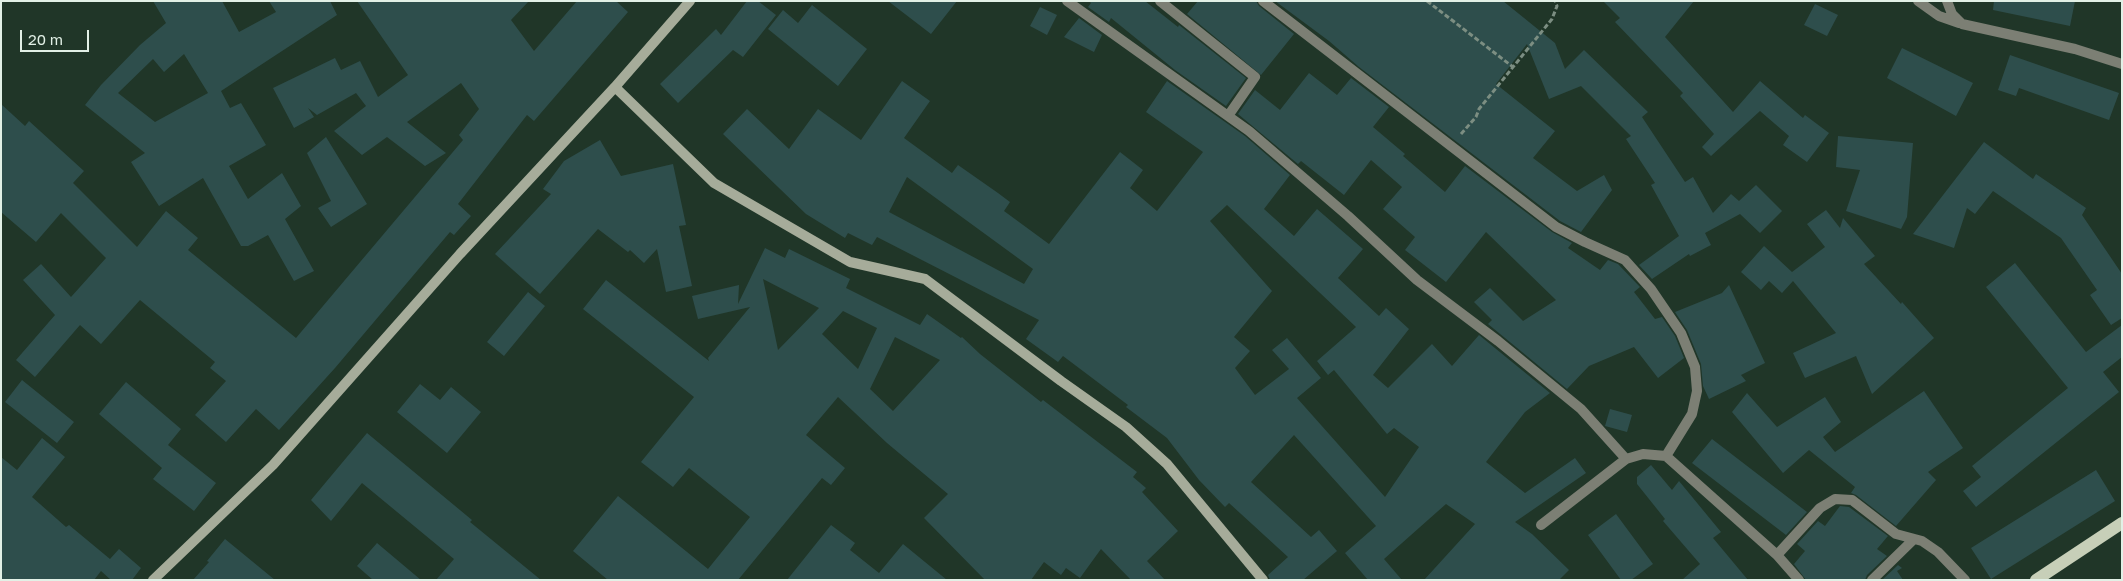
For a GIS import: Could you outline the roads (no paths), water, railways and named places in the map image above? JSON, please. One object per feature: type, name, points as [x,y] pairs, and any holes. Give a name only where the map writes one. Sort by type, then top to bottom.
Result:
[{"type":"main road","points":[[2036,580],[2122,522]]},
{"type":"street","points":[[153,580],[273,465],[460,254],[615,87],[690,1]]},
{"type":"street","points":[[1160,1],[1255,77],[1228,116]]},
{"type":"street","points":[[1262,1],[1556,227],[1625,260],[1651,289],[1681,333],[1696,375],[1697,391],[1692,414],[1666,456]]},
{"type":"street","points":[[1918,1],[1938,16],[1962,24],[2075,49],[2122,64]]},
{"type":"street","points":[[1947,1],[1952,14],[1962,24]]},
{"type":"street","points":[[1074,3],[1249,131],[1348,216],[1417,280],[1498,341],[1581,410],[1626,459]]},
{"type":"street","points":[[615,87],[714,183],[850,262],[925,279],[1126,427],[1167,464],[1262,580]]},
{"type":"street","points":[[1541,525],[1626,459],[1643,454],[1666,456],[1777,554],[1799,580]]},
{"type":"street","points":[[1777,554],[1820,508],[1835,498],[1852,500],[1896,534],[1922,542],[1938,552],[1964,580]]},
{"type":"street","points":[[1872,580],[1914,540]]}]
